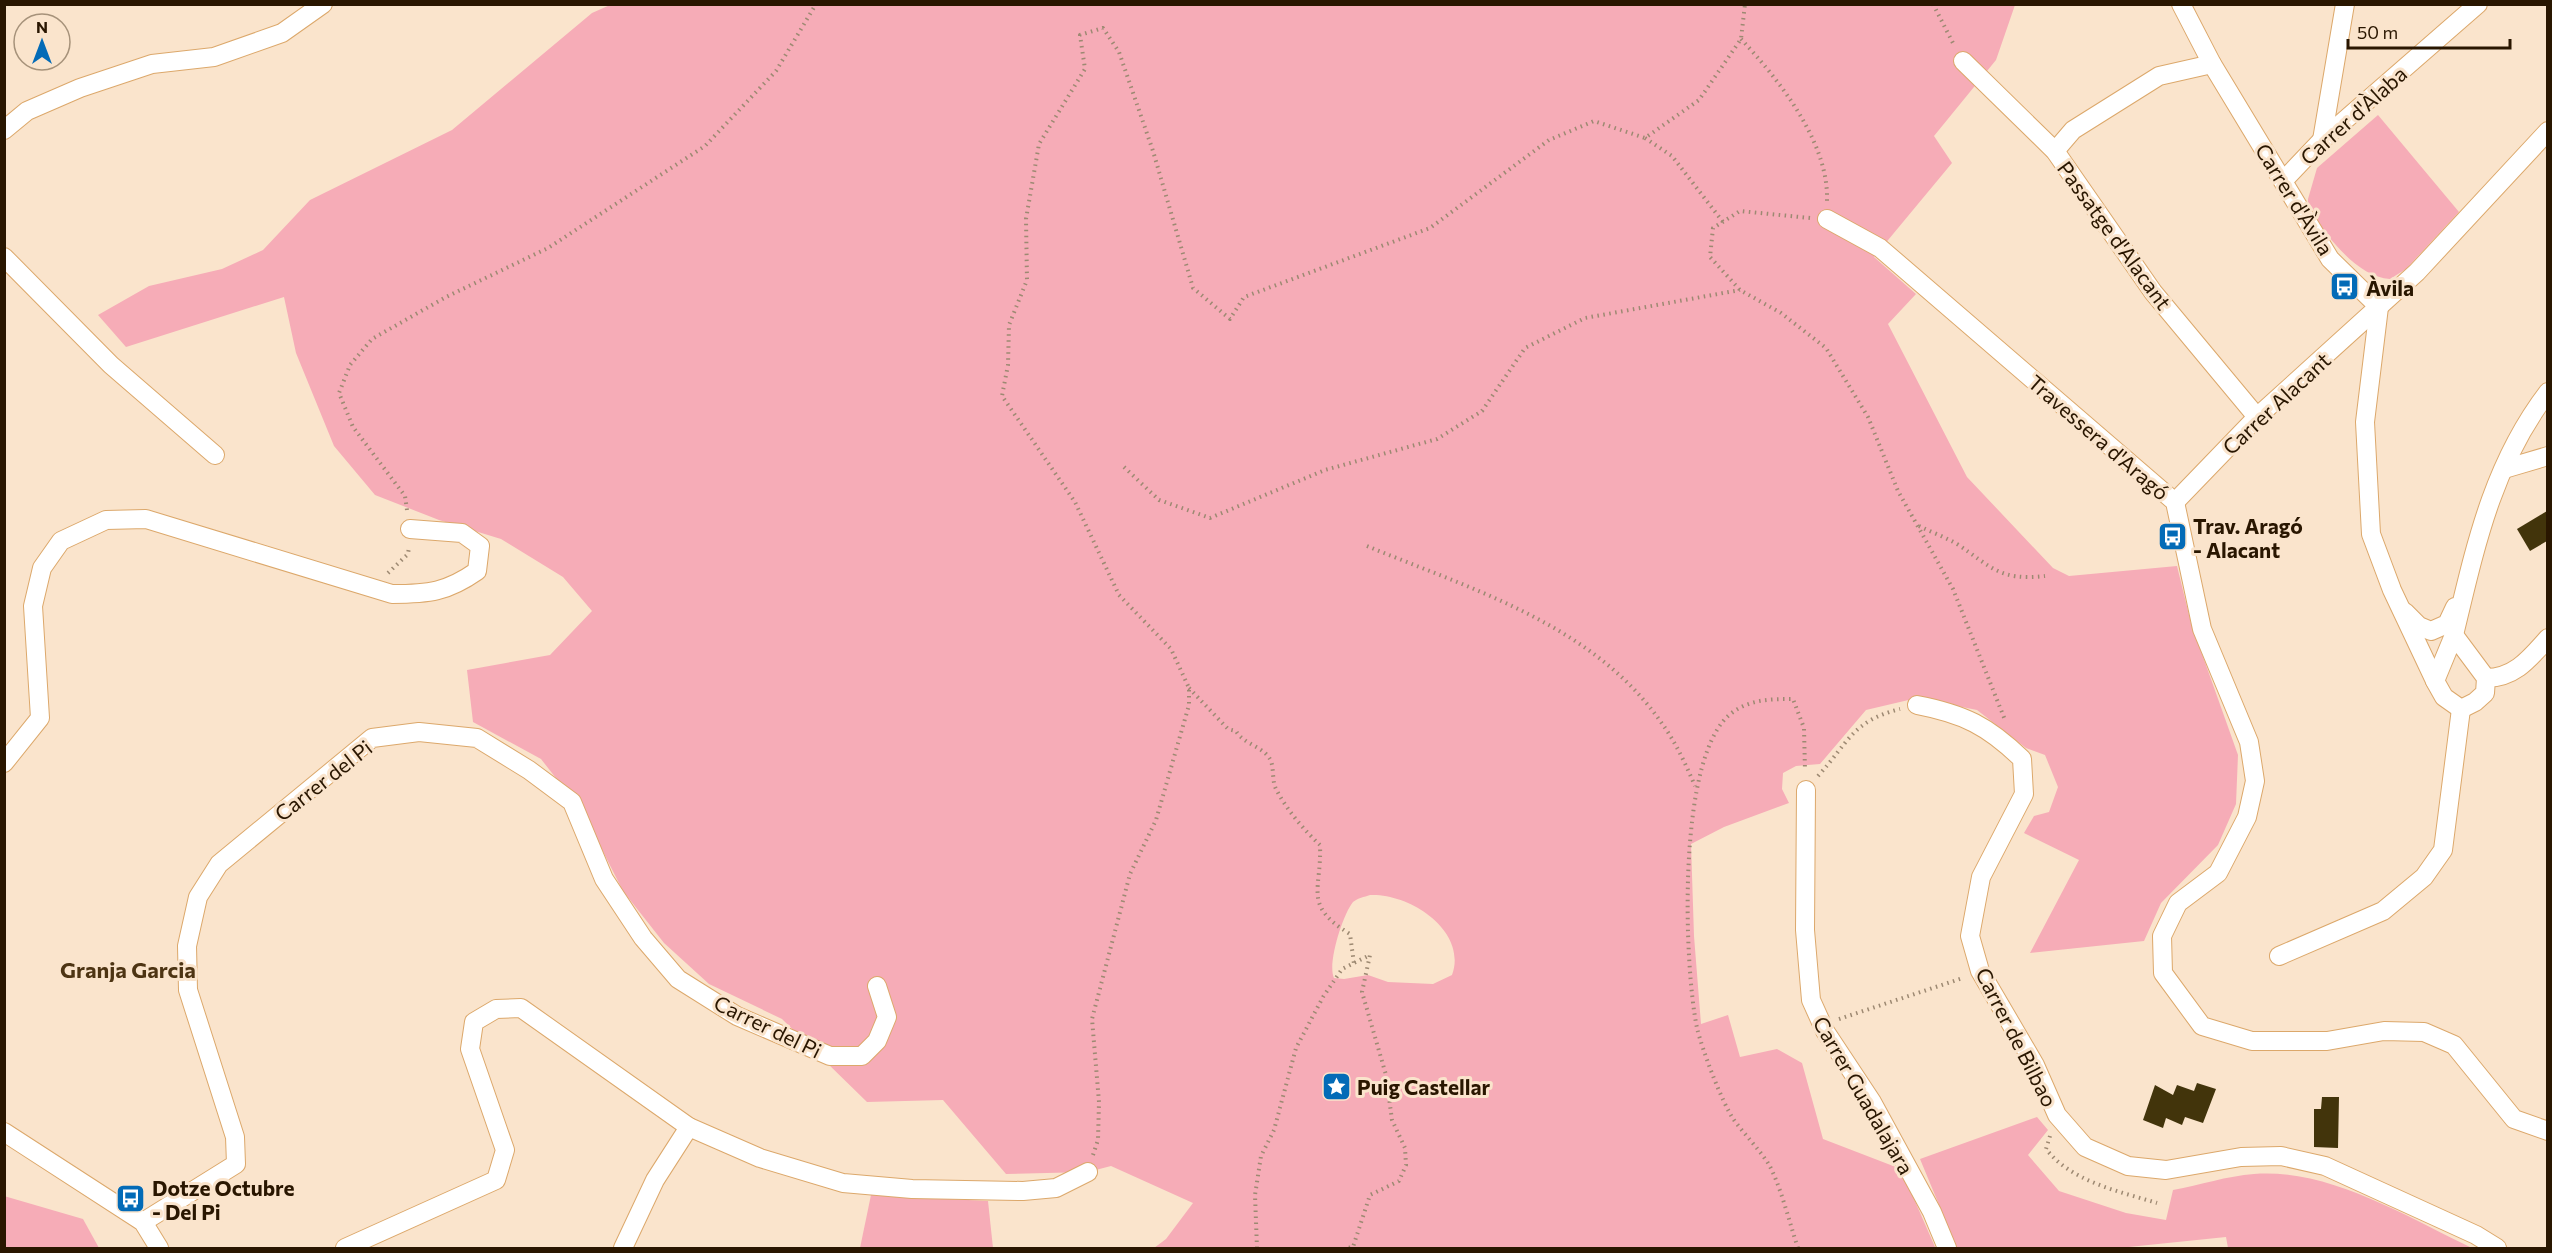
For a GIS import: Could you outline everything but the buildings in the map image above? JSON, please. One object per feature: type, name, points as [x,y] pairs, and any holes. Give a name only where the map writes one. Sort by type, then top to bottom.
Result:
[{"type":"street","points":[[4,130],[27,111],[80,88],[152,64],[213,57],[282,33],[323,4]]},
{"type":"street","name":"Carrer d'Àvila","points":[[2181,4],[2212,64],[2330,259],[2379,307]]},
{"type":"street","points":[[2322,140],[2345,4]]},
{"type":"street","name":"Carrer d'Àlaba","points":[[2283,181],[2322,140],[2478,4]]},
{"type":"street","name":"Passatge d'Alacant","points":[[1964,61],[2055,151],[2152,292],[2257,417]]},
{"type":"street","points":[[2055,151],[2073,130],[2159,76],[2212,64]]},
{"type":"street","name":"Carrer Alacant","points":[[2175,502],[2257,417],[2417,272],[2547,131]]},
{"type":"street","name":"Travessera d'Aragó","points":[[1827,219],[1880,248],[2175,502],[2202,629],[2249,742],[2254,781],[2247,817],[2218,873],[2178,903],[2162,936],[2163,973],[2202,1026],[2252,1041],[2328,1041],[2384,1030],[2424,1032],[2454,1045],[2514,1119],[2547,1131]]},
{"type":"street","points":[[4,257],[111,365],[215,455]]},
{"type":"street","points":[[2379,307],[2365,422],[2371,534],[2398,605],[2444,697],[2461,709]]},
{"type":"street","points":[[2436,681],[2454,635],[2462,594],[2485,509],[2524,422],[2547,392]]},
{"type":"street","points":[[2504,469],[2547,456]]},
{"type":"street","points":[[4,763],[40,718],[33,606],[42,568],[61,541],[106,520],[146,519],[392,594],[426,594],[455,586],[477,571],[480,546],[462,533],[410,529]]},
{"type":"street","points":[[2398,605],[2419,626],[2431,631],[2447,624],[2462,594]]},
{"type":"street","points":[[2461,709],[2475,702],[2485,693],[2481,671],[2465,625],[2462,594]]},
{"type":"street","points":[[2454,635],[2481,671],[2499,678],[2525,665],[2547,638]]},
{"type":"street","name":"Carrer de Bilbao","points":[[1917,705],[1955,713],[1981,723],[2001,738],[2022,759],[2024,794],[1981,877],[1970,936],[1980,970],[2035,1065],[2057,1115],[2085,1147],[2128,1166],[2166,1170],[2241,1157],[2282,1156],[2325,1166],[2476,1235],[2497,1248]]},
{"type":"street","points":[[2279,956],[2383,911],[2424,877],[2443,849],[2461,709]]},
{"type":"street","name":"Carrer del Pi","points":[[143,1222],[236,1164],[235,1137],[188,990],[187,946],[198,897],[219,864],[372,738],[419,732],[477,738],[529,770],[572,802],[604,879],[643,938],[678,979],[737,1016],[830,1056],[862,1056],[877,1041],[887,1017],[877,986]]},
{"type":"street","name":"Carrer Guadalajara","points":[[1806,790],[1805,930],[1811,1000],[1825,1030],[1877,1112],[1932,1212],[1947,1248]]},
{"type":"street","points":[[345,1248],[496,1180],[505,1150],[470,1049],[474,1022],[496,1009],[521,1008],[688,1127],[760,1158],[843,1183],[912,1189],[1023,1191],[1056,1188],[1089,1172]]},
{"type":"street","points":[[623,1248],[655,1180],[688,1127]]},
{"type":"street","points":[[4,1132],[143,1222],[159,1248]]},
{"type":"path","points":[[373,588],[408,554],[410,529],[405,496],[353,427],[339,393],[350,365],[372,339],[446,297],[548,248],[705,146],[776,71],[816,4]]},
{"type":"path","points":[[1645,138],[1699,100],[1741,39],[1745,4]]},
{"type":"path","points":[[1933,4],[1964,61]]},
{"type":"path","points":[[1354,964],[1350,934],[1333,924],[1322,913],[1316,881],[1321,859],[1320,845],[1287,807],[1275,787],[1270,760],[1258,747],[1240,738],[1236,731],[1227,729],[1189,688],[1171,649],[1119,595],[1075,502],[1002,396],[1008,365],[1009,324],[1027,280],[1026,219],[1039,144],[1086,69],[1080,35],[1103,28],[1119,52],[1153,151],[1193,288],[1230,320],[1244,297],[1430,228],[1549,140],[1594,121],[1645,138],[1671,156],[1723,222]]},
{"type":"path","points":[[1741,39],[1787,91],[1813,144],[1828,184],[1827,219],[1740,211],[1713,228],[1710,257],[1740,290],[1781,313],[1826,348],[1868,417],[1898,491],[1953,589],[2009,728]]},
{"type":"path","points":[[1124,466],[1159,500],[1210,518],[1325,470],[1437,439],[1482,411],[1525,348],[1585,318],[1740,290]]},
{"type":"path","points":[[1919,526],[1956,543],[1988,568],[2019,579],[2044,576]]},
{"type":"path","points":[[1367,546],[1519,610],[1573,637],[1631,685],[1664,725],[1696,786]]},
{"type":"path","points":[[1089,1172],[1098,1130],[1092,1019],[1130,874],[1156,819],[1189,705],[1189,688]]},
{"type":"path","points":[[1798,1248],[1769,1164],[1732,1118],[1697,1029],[1688,911],[1688,843],[1696,786],[1714,732],[1732,712],[1763,699],[1793,699],[1804,728],[1806,790]]},
{"type":"path","points":[[1806,790],[1855,731],[1871,718],[1917,705]]},
{"type":"path","points":[[1257,1248],[1255,1195],[1261,1156],[1274,1130],[1296,1047],[1342,969],[1370,955],[1362,992],[1386,1075],[1392,1120],[1405,1148],[1406,1165],[1399,1181],[1370,1195],[1353,1247],[1348,1248]]},
{"type":"path","points":[[1837,1020],[1961,978]]},
{"type":"shaded area","points":[[610,5],[2015,5],[1996,60],[1934,136],[1952,163],[1874,257],[1916,294],[1888,324],[1967,477],[2053,568],[2069,576],[2177,566],[2191,623],[2238,755],[2236,804],[2218,845],[2161,903],[2144,941],[2030,953],[2079,860],[2024,833],[2034,816],[2049,812],[2058,787],[2045,755],[2026,748],[1977,710],[1917,698],[1866,710],[1820,764],[1796,766],[1783,773],[1782,789],[1789,803],[1724,827],[1691,844],[1694,936],[1701,1024],[1728,1015],[1740,1057],[1777,1049],[1802,1063],[1823,1139],[1901,1169],[1935,1247],[1154,1248],[1166,1239],[1193,1203],[1111,1166],[1088,1172],[1006,1174],[943,1100],[867,1102],[782,1019],[709,984],[664,943],[623,891],[584,814],[541,759],[473,722],[467,670],[550,655],[592,611],[563,577],[501,539],[439,520],[375,495],[334,446],[296,353],[284,297],[126,347],[98,315],[149,286],[222,269],[263,250],[310,200],[452,130],[592,13]],"holes":[[[1370,895],[1402,900],[1418,908],[1444,930],[1452,944],[1455,959],[1452,975],[1433,984],[1388,982],[1368,975],[1344,979],[1334,978],[1332,971],[1334,951],[1349,908],[1353,902]]]},
{"type":"shaded area","points":[[2378,115],[2459,212],[2406,269],[2390,279],[2365,271],[2354,263],[2333,242],[2308,209],[2308,199],[2317,168]]},
{"type":"shaded area","points":[[2037,1117],[2048,1130],[2028,1155],[2059,1191],[2126,1213],[2166,1220],[2173,1190],[2244,1175],[2282,1174],[2310,1179],[2366,1197],[2472,1248],[2228,1248],[2226,1237],[2119,1248],[1957,1248],[1920,1159]]},
{"type":"shaded area","points":[[871,1195],[988,1201],[993,1248],[860,1248]]},
{"type":"shaded area","points":[[4,1196],[83,1219],[99,1248],[5,1248]]},
{"type":"place","name":"Àvila","points":[[2345,287]]},
{"type":"place","name":"Trav. Aragó - Alacant","points":[[2172,537]]},
{"type":"place","name":"Puig Castellar","points":[[1336,1086]]},
{"type":"place","name":"Dotze Octubre - Del Pi","points":[[131,1199]]},
{"type":"district","name":"Granja Garcia","points":[[128,969]]}]
